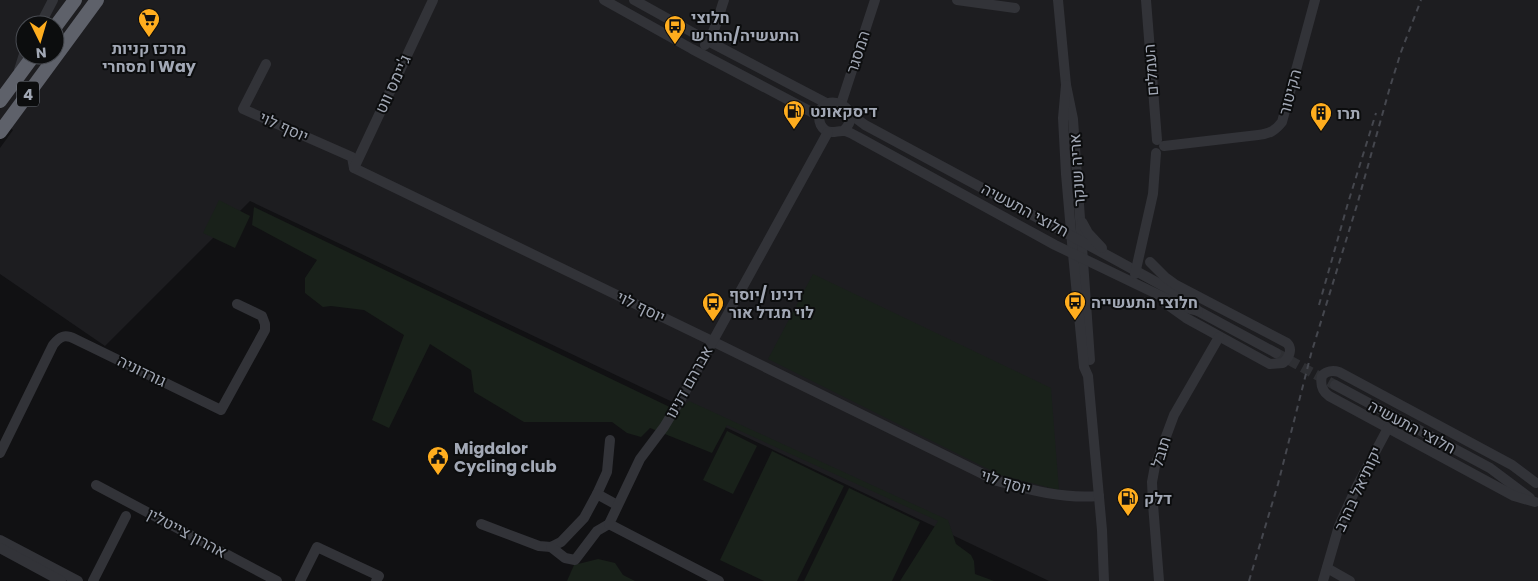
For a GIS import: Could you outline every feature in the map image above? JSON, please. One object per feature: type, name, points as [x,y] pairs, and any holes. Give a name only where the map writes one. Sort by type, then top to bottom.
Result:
[{"type":"highway","points":[[55,15],[65,0]]},
{"type":"highway","points":[[64,15],[75,0]]},
{"type":"highway","name":"4","points":[[65,43],[97,0]]},
{"type":"highway","points":[[65,50],[104,0]]},
{"type":"highway","points":[[0,100],[22,65]]},
{"type":"highway","name":"4","points":[[0,100],[26,65]]},
{"type":"highway","name":"4","points":[[0,132],[48,65]]},
{"type":"street","points":[[45,15],[53,0]]},
{"type":"street","name":"ג'יימס ווט","points":[[354,168],[433,0]]},
{"type":"street","points":[[604,0],[819,116]]},
{"type":"street","points":[[634,0],[828,104]]},
{"type":"street","points":[[692,49],[701,47],[708,41],[724,0]]},
{"type":"street","name":"המסגר","points":[[840,104],[875,0]]},
{"type":"street","points":[[957,0],[1016,8]]},
{"type":"street","name":"אריה שנקר","points":[[1058,0],[1066,85],[1073,119],[1083,259],[1081,287],[1084,367],[1088,376],[1099,496],[1104,581]]},
{"type":"street","name":"העמלים","points":[[1144,239],[1153,194],[1156,153],[1152,150],[1151,146],[1153,142],[1160,143],[1146,0]]},
{"type":"street","name":"הקיטור","points":[[1160,143],[1263,135],[1276,130],[1282,122],[1315,0]]},
{"type":"street","name":"יוסף לוי","points":[[266,64],[243,108],[352,157],[354,168],[712,341],[997,482],[1057,495],[1076,497],[1099,496]]},
{"type":"street","points":[[19,70],[21,65]]},
{"type":"street","name":"אריה שנקר","points":[[1066,85],[1063,118],[1071,235],[1073,254],[1081,287]]},
{"type":"street","points":[[828,132],[821,126],[819,116],[821,111],[833,102],[840,104]]},
{"type":"street","name":"חלוצי התעשיה","points":[[840,104],[865,126],[1082,240],[1166,287],[1198,310],[1276,353]]},
{"type":"street","points":[[843,131],[849,123],[849,113]]},
{"type":"street","name":"חלוצי התעשיה","points":[[828,132],[838,133],[843,131],[858,137],[1054,245],[1186,308],[1198,310]]},
{"type":"street","name":"אברהם דנינו","points":[[609,524],[640,459],[664,427],[681,399],[828,132]]},
{"type":"street","points":[[1080,218],[1088,233],[1116,260]]},
{"type":"street","points":[[1144,239],[1150,262],[1166,287]]},
{"type":"street","points":[[1138,286],[1135,279],[1135,270],[1144,239]]},
{"type":"street","points":[[1054,245],[1060,251],[1081,287],[1091,274],[1098,270],[1107,271]]},
{"type":"street","points":[[1150,262],[1165,278],[1176,285],[1287,343],[1290,346],[1289,354],[1283,363],[1270,364],[1186,318],[1155,294]]},
{"type":"street","name":"גורדוניה","points":[[0,453],[53,345],[57,339],[63,336],[76,338],[221,410],[265,330],[262,316],[237,304]]},
{"type":"street","name":"תובל","points":[[1159,581],[1152,482],[1155,466],[1174,415],[1219,337]]},
{"type":"street","points":[[1537,483],[1512,465],[1339,372],[1331,371],[1323,374],[1320,383],[1326,394],[1514,496],[1537,503]]},
{"type":"street","name":"חלוצי התעשיה","points":[[1334,385],[1490,468],[1537,503]]},
{"type":"street","name":"יקותיאל בהרב","points":[[1323,581],[1339,526],[1357,486],[1388,428]]},
{"type":"street","points":[[481,524],[539,546],[551,547],[561,542],[584,518],[597,494],[607,472],[610,440]]},
{"type":"street","name":"חלוצי התעשיה","points":[[1490,468],[1537,483]]},
{"type":"street","name":"אהרון צייטלין","points":[[96,485],[277,581]]},
{"type":"street","points":[[597,494],[617,505]]},
{"type":"street","points":[[93,581],[126,516]]},
{"type":"street","points":[[551,547],[564,558],[575,560],[597,532],[609,524],[719,581]]},
{"type":"street","points":[[0,540],[78,581]]},
{"type":"street","points":[[300,581],[317,547],[379,576],[376,581]]},
{"type":"street","points":[[0,548],[59,581]]},
{"type":"street","points":[[1327,568],[1350,581]]},
{"type":"shaded area","points":[[0,0],[1538,0],[1538,581],[1049,581],[250,201],[105,346],[0,274],[0,148],[13,130],[0,120]]},
{"type":"shaded area","points":[[219,200],[250,216],[235,248],[203,233]]},
{"type":"shaded area","points":[[254,207],[678,411],[689,401],[948,520],[956,544],[971,555],[974,561],[975,574],[994,581],[900,581],[938,521],[727,425],[712,453],[650,428],[641,437],[627,433],[612,422],[524,422],[474,392],[471,370],[430,344],[389,428],[372,420],[404,335],[364,310],[331,306],[323,307],[305,293],[305,278],[317,260],[252,225]]},
{"type":"shaded area","points":[[813,274],[1051,388],[1059,490],[1000,475],[768,359]]},
{"type":"shaded area","points":[[727,431],[757,446],[733,494],[703,480]]},
{"type":"shaded area","points":[[772,451],[844,486],[797,581],[764,581],[720,560]]},
{"type":"shaded area","points":[[849,488],[920,522],[892,581],[804,581]]},
{"type":"shaded area","points":[[598,559],[615,563],[623,575],[635,581],[567,581],[574,565]]},
{"type":"tunnel","points":[[1276,353],[1335,385]]},
{"type":"railway","points":[[1249,581],[1278,484],[1311,354],[1357,205],[1390,87],[1421,0]]},
{"type":"railway","points":[[1319,305],[1376,113]]},
{"type":"place","name":"מרכז קניות מסחרי I Way","points":[[149,38]]},
{"type":"place","name":"חלוצי התעשיה/החרש","points":[[675,45]]},
{"type":"place","name":"דיסקאונט","points":[[794,130]]},
{"type":"place","name":"תרו","points":[[1321,132]]},
{"type":"place","name":"חלוצי התעשייה","points":[[1075,321]]},
{"type":"place","name":"דנינו /יוסף לוי מגדל אור","points":[[713,322]]},
{"type":"place","name":"Migdalor Cycling club","points":[[438,476]]},
{"type":"place","name":"דלק","points":[[1128,517]]}]
